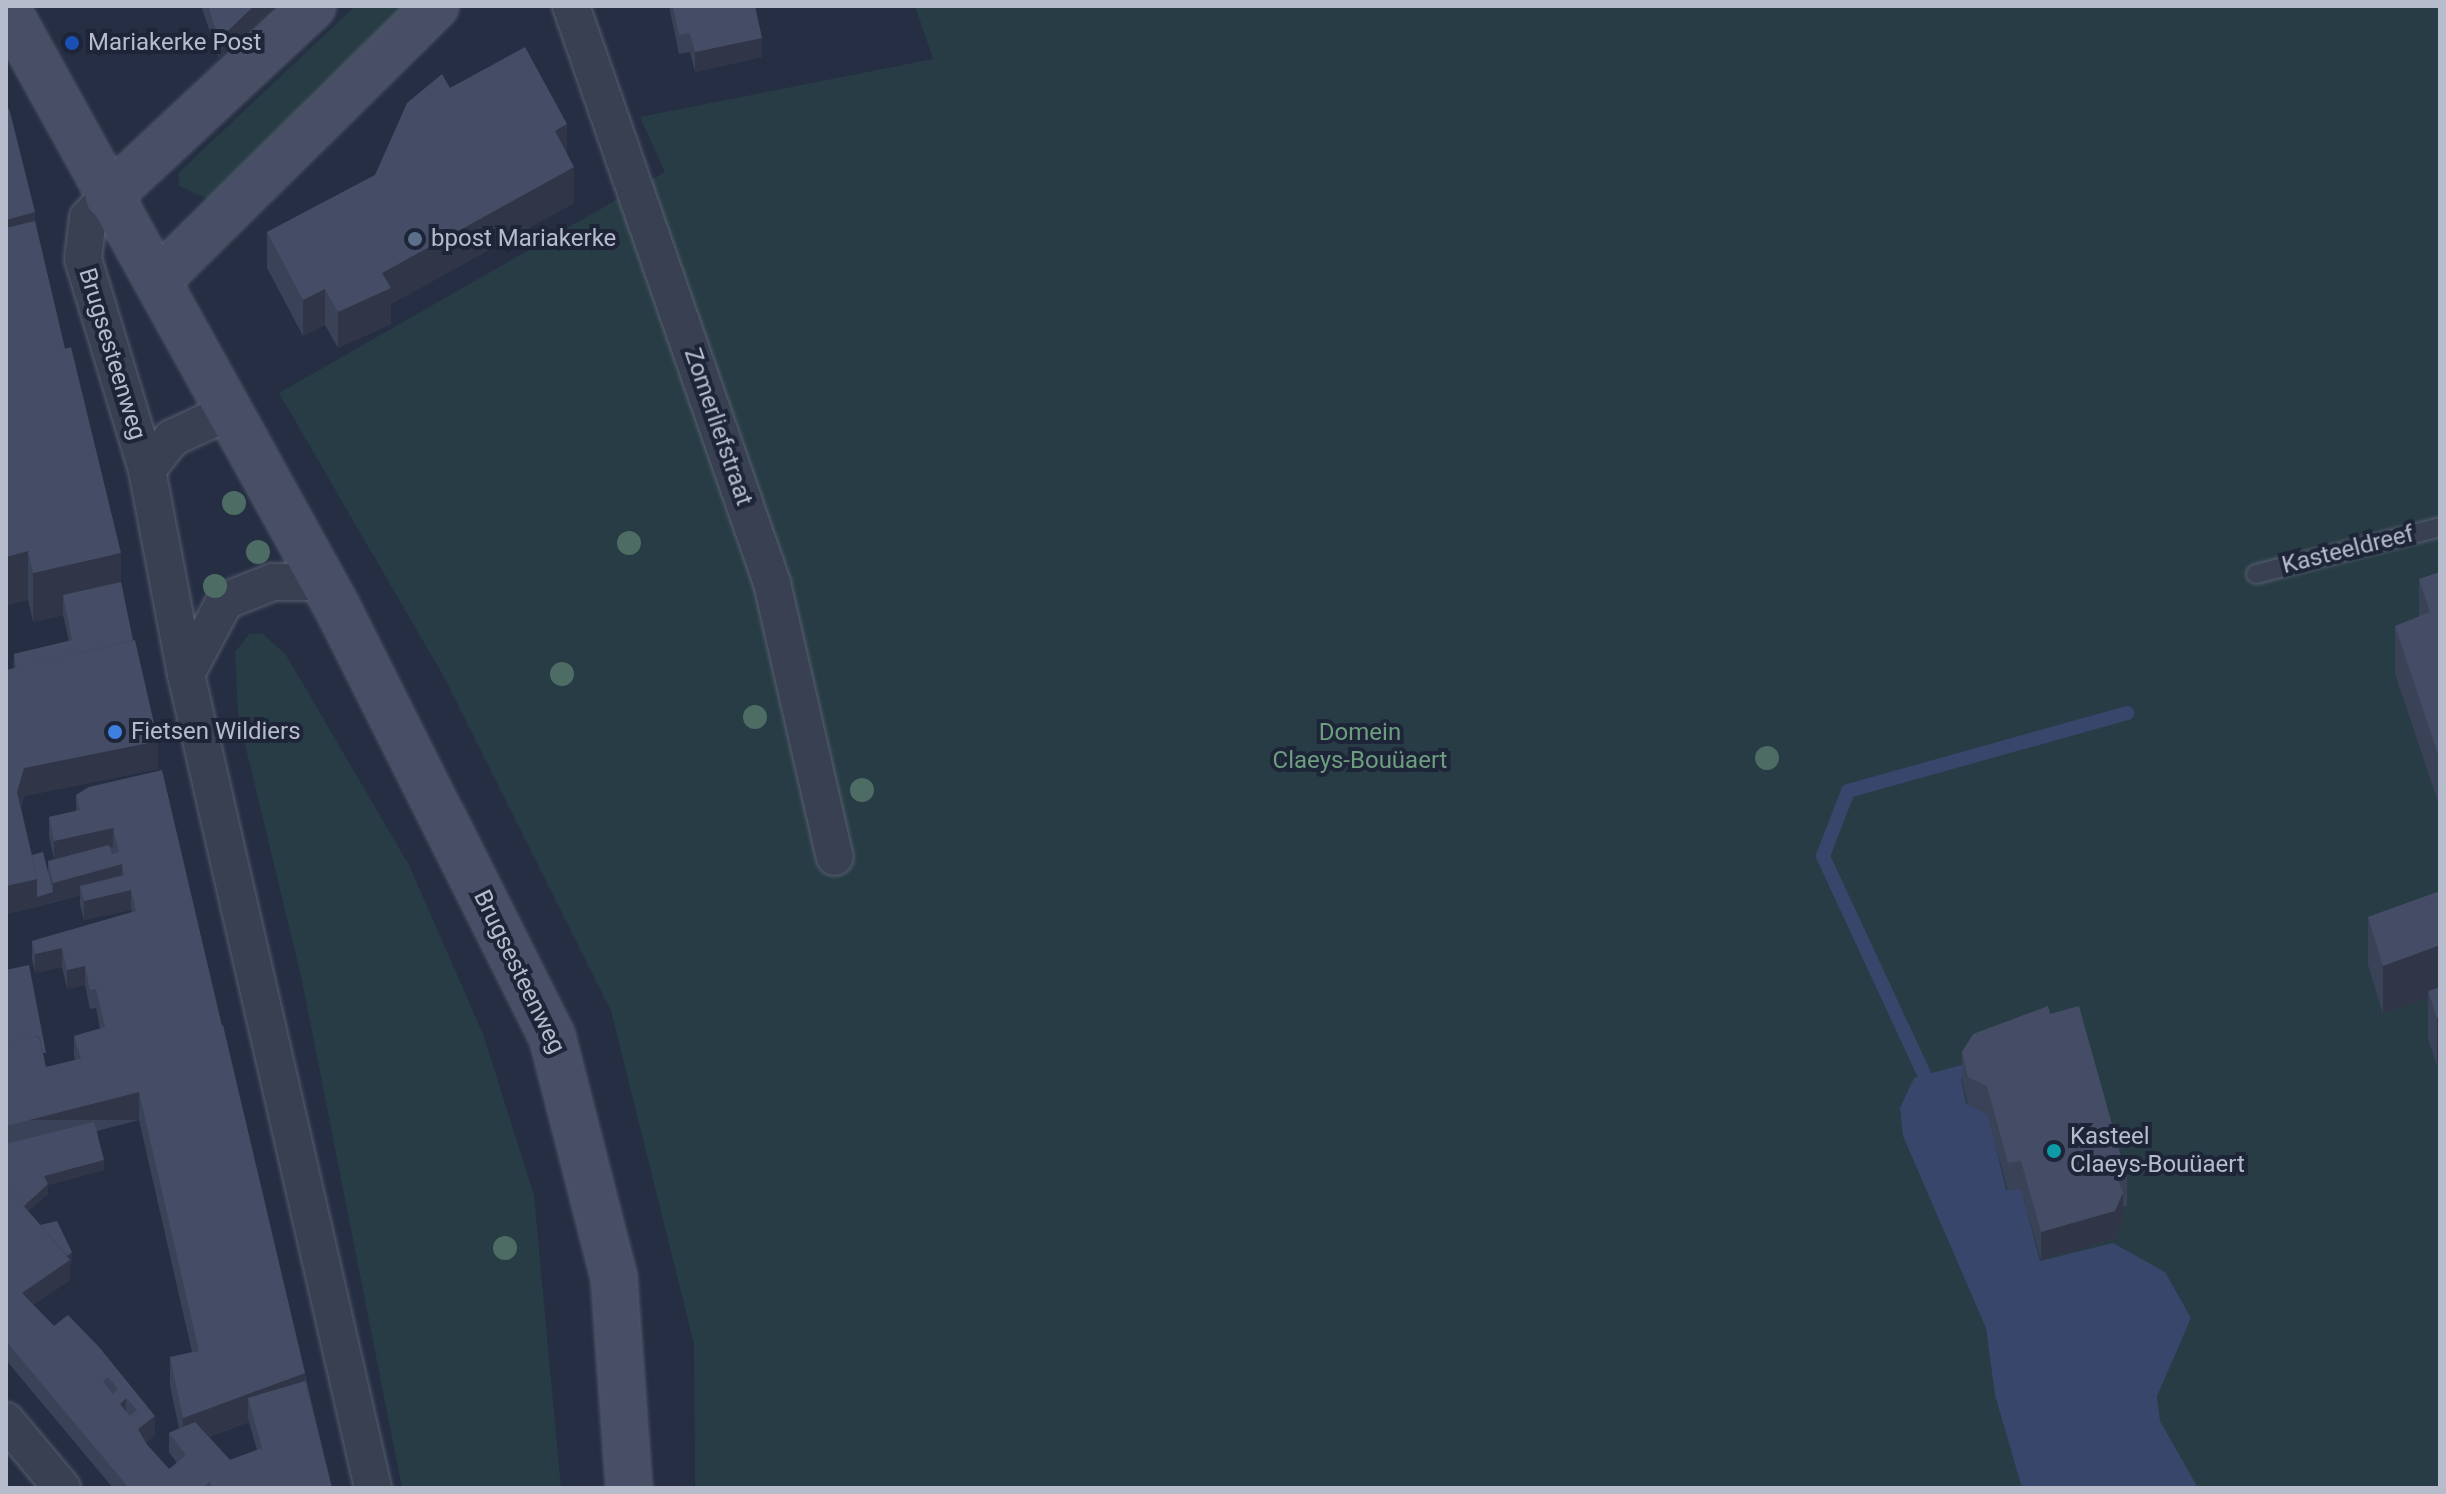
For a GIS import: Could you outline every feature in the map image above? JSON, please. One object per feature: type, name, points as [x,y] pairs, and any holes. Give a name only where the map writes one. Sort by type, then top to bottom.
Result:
[{"type":"street","points":[[108,197],[313,6]]},
{"type":"street","points":[[158,280],[436,6]]},
{"type":"street","name":"Zomerliefstraat","points":[[571,6],[772,583],[835,857]]},
{"type":"street","name":"Brugsesteenweg","points":[[6,7],[108,197],[158,280],[323,582],[563,1064],[614,1277],[629,1488]]},
{"type":"street","name":"Brugsesteenweg","points":[[108,197],[88,218],[83,259],[147,470],[186,674],[373,1488]]},
{"type":"street","name":"Brugsesteenweg","points":[[147,470],[172,438],[228,412]]},
{"type":"street","points":[[186,674],[225,601],[273,582],[323,582]]},
{"type":"street","points":[[6,1421],[62,1488]]},
{"type":"lane","name":"Kasteeldreef","points":[[2256,574],[2440,527]]},
{"type":"green space","points":[[355,6],[406,6],[209,200],[179,186],[178,173]]},
{"type":"green space","name":"Domein Claeys-Bouüaert","points":[[915,6],[2440,6],[2440,1488],[695,1488],[694,1344],[611,1011],[444,677],[279,393],[665,172],[640,117],[933,59]]},
{"type":"green space","points":[[262,633],[286,655],[409,865],[483,1034],[534,1195],[561,1488],[402,1488],[302,981],[238,715],[235,652],[249,634]]},
{"type":"water","points":[[1972,1062],[1961,1079],[1966,1103],[1988,1113],[2006,1190],[2021,1188],[2040,1261],[2113,1243],[2165,1272],[2191,1318],[2157,1396],[2160,1421],[2198,1488],[2022,1488],[1995,1395],[1986,1328],[1903,1136],[1900,1108],[1914,1078]]},
{"type":"building","points":[[208,6],[254,6],[219,39]]},
{"type":"building","points":[[673,6],[755,6],[762,38],[695,52],[690,33],[679,35]]},
{"type":"building","name":"bpost Mariakerke","points":[[525,47],[567,124],[555,131],[574,167],[382,273],[391,288],[338,312],[325,289],[303,300],[267,232],[375,175],[407,103],[442,74],[450,88]]},
{"type":"building","points":[[6,103],[35,212],[6,220]]},
{"type":"building","points":[[35,221],[65,349],[8,366],[6,228]]},
{"type":"building","points":[[71,347],[121,553],[33,573],[28,551],[6,557],[6,366]]},
{"type":"building","points":[[2440,572],[2440,760],[2395,626],[2430,612],[2419,579]]},
{"type":"building","points":[[121,582],[133,640],[16,668],[14,654],[72,640],[63,595]]},
{"type":"building","points":[[135,640],[158,741],[24,768],[17,792],[37,879],[6,886],[6,670]]},
{"type":"building","points":[[162,770],[222,1026],[81,1059],[74,1036],[105,1027],[96,989],[90,990],[85,966],[67,970],[62,948],[35,954],[32,941],[136,911],[131,890],[84,901],[80,886],[124,875],[122,864],[53,883],[48,861],[109,845],[112,854],[119,852],[113,828],[54,841],[49,817],[80,810],[76,795],[89,787]]},
{"type":"building","points":[[43,852],[53,892],[37,897],[32,855]]},
{"type":"building","points":[[2440,891],[2440,945],[2383,966],[2368,917]]},
{"type":"building","points":[[29,965],[46,1053],[43,1053],[39,1036],[6,1042],[6,970]]},
{"type":"building","points":[[2440,987],[2440,1017],[2437,1018],[2428,991]]},
{"type":"building","name":"Kasteel Claeys-Bouüaert","points":[[2048,1006],[2050,1014],[2079,1006],[2127,1178],[2118,1180],[2123,1193],[2115,1211],[2041,1232],[2021,1161],[2008,1163],[1987,1086],[1968,1077],[1962,1052],[1973,1034]]},
{"type":"building","points":[[223,1025],[305,1373],[183,1418],[170,1357],[199,1351],[139,1092],[6,1126],[6,1042],[39,1036],[46,1067]]},
{"type":"building","points":[[94,1122],[104,1160],[44,1176],[48,1184],[24,1206],[6,1185],[6,1144]]},
{"type":"building","points":[[6,1185],[70,1260],[22,1293],[54,1326],[68,1315],[99,1347],[155,1416],[138,1429],[147,1445],[169,1469],[186,1455],[169,1433],[195,1422],[230,1460],[262,1448],[248,1398],[305,1381],[332,1488],[214,1488],[209,1482],[203,1488],[129,1488],[6,1341]],"holes":[[[108,1377],[118,1389],[113,1394],[103,1381]],[[126,1398],[137,1410],[130,1416],[120,1404]]]},
{"type":"building","points":[[57,1221],[72,1252],[67,1256],[40,1225]]},
{"type":"waterway","points":[[1931,1089],[1823,856],[1848,791],[2127,713]]},
{"type":"place","name":"Mariakerke Post","points":[[72,43]]},
{"type":"place","name":"bpost Mariakerke","points":[[415,239]]},
{"type":"place","name":"Fietsen Wildiers","points":[[115,732]]},
{"type":"place","name":"Kasteel Claeys-Bouüaert","points":[[2054,1151]]}]
